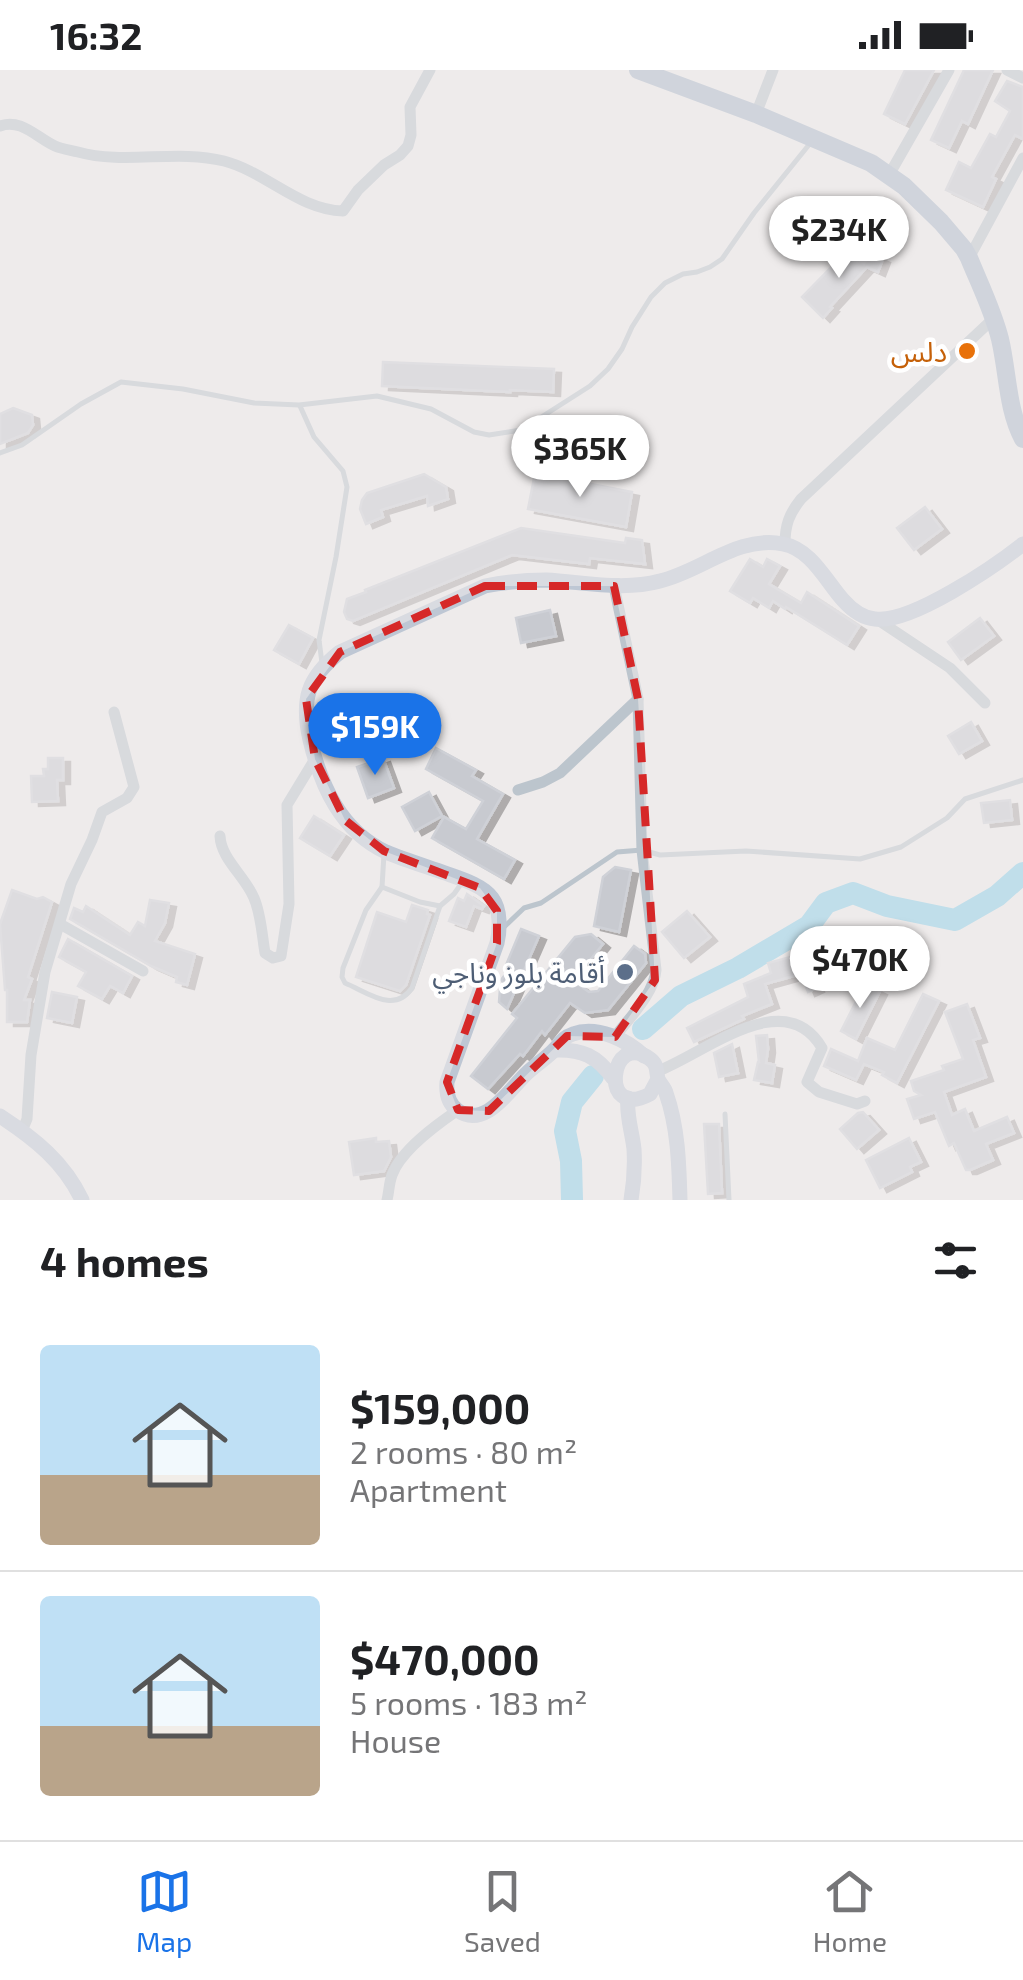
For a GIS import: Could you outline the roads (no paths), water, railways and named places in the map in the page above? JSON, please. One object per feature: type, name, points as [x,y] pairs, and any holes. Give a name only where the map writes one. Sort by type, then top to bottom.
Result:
[{"type":"main road","points":[[638,70],[871,163],[941,222],[964,248],[994,318],[1013,414],[1023,439]]},
{"type":"main road","points":[[680,1200],[678,1146],[666,1090],[650,1059],[615,1037],[599,1032],[567,1036],[488,1111],[476,1115],[458,1110],[447,1095],[446,1082],[498,943],[500,930],[492,898],[463,880],[384,851],[344,820],[329,795],[307,727],[306,700],[312,682],[340,652],[486,586],[544,580],[640,586],[664,581],[738,547],[786,544],[822,572],[846,604],[878,620],[895,618],[949,593],[1023,544]]},
{"type":"main road","points":[[555,1050],[595,1056],[618,1090],[658,1101],[670,1111]]},
{"type":"main road","points":[[613,1078],[614,1069],[626,1056],[644,1056]]},
{"type":"main road","points":[[630,1200],[634,1148],[627,1108],[656,1087],[658,1075]]},
{"type":"main road","points":[[0,1116],[46,1149],[65,1170],[82,1200]]},
{"type":"street","points":[[0,126],[19,125],[56,146],[93,156],[221,160],[248,168],[314,206],[344,212],[358,190],[408,146],[410,106],[430,70]]},
{"type":"street","points":[[756,114],[773,70]]},
{"type":"street","points":[[889,175],[948,70]]},
{"type":"street","points":[[1008,70],[1023,78]]},
{"type":"street","points":[[969,258],[1017,181],[1023,158]]},
{"type":"street","points":[[786,544],[785,526],[801,500],[994,318]]},
{"type":"street","points":[[614,586],[638,699],[642,850],[655,980],[615,1037]]},
{"type":"street","points":[[878,620],[950,668],[985,703]]},
{"type":"street","points":[[518,790],[560,773],[638,699]]},
{"type":"street","points":[[22,1131],[30,1054],[52,942],[71,884],[102,812],[126,798],[134,787],[114,712]]},
{"type":"street","points":[[220,836],[220,848],[246,880],[256,902],[266,952],[273,958],[281,956],[290,904],[287,805],[315,759]]},
{"type":"street","points":[[60,924],[143,971]]},
{"type":"street","points":[[658,1075],[750,1024],[791,1021],[815,1035],[822,1048],[807,1082],[818,1092],[857,1104],[865,1101]]},
{"type":"street","points":[[387,1200],[398,1163],[431,1129],[458,1110]]},
{"type":"lane","points":[[0,453],[22,445],[81,404],[122,382],[254,403],[299,405],[377,396],[430,409],[474,432],[521,430],[590,386],[608,369],[651,297],[665,283],[722,259],[814,138]]},
{"type":"lane","points":[[299,405],[314,437],[343,471],[347,488],[320,640],[323,666]]},
{"type":"lane","points":[[500,930],[524,908],[541,904],[617,852],[746,851],[860,859],[901,847],[946,818],[964,799],[1023,780]]},
{"type":"lane","points":[[384,851],[382,887],[366,910],[342,977],[346,983],[388,1002],[398,1002],[412,988],[440,906],[463,880]]},
{"type":"lane","points":[[382,887],[440,906]]},
{"type":"lane","points":[[725,1114],[729,1200]]},
{"type":"waterway","points":[[643,1029],[681,996],[809,926],[826,903],[853,893],[887,906],[955,920],[997,896],[1023,873]]},
{"type":"waterway","points":[[572,1200],[565,1131],[572,1102],[593,1076]]},
{"type":"place","name":"دلس","points":[[967,351]]},
{"type":"place","name":"أقامة بلوز وناجي","points":[[625,972]]}]
